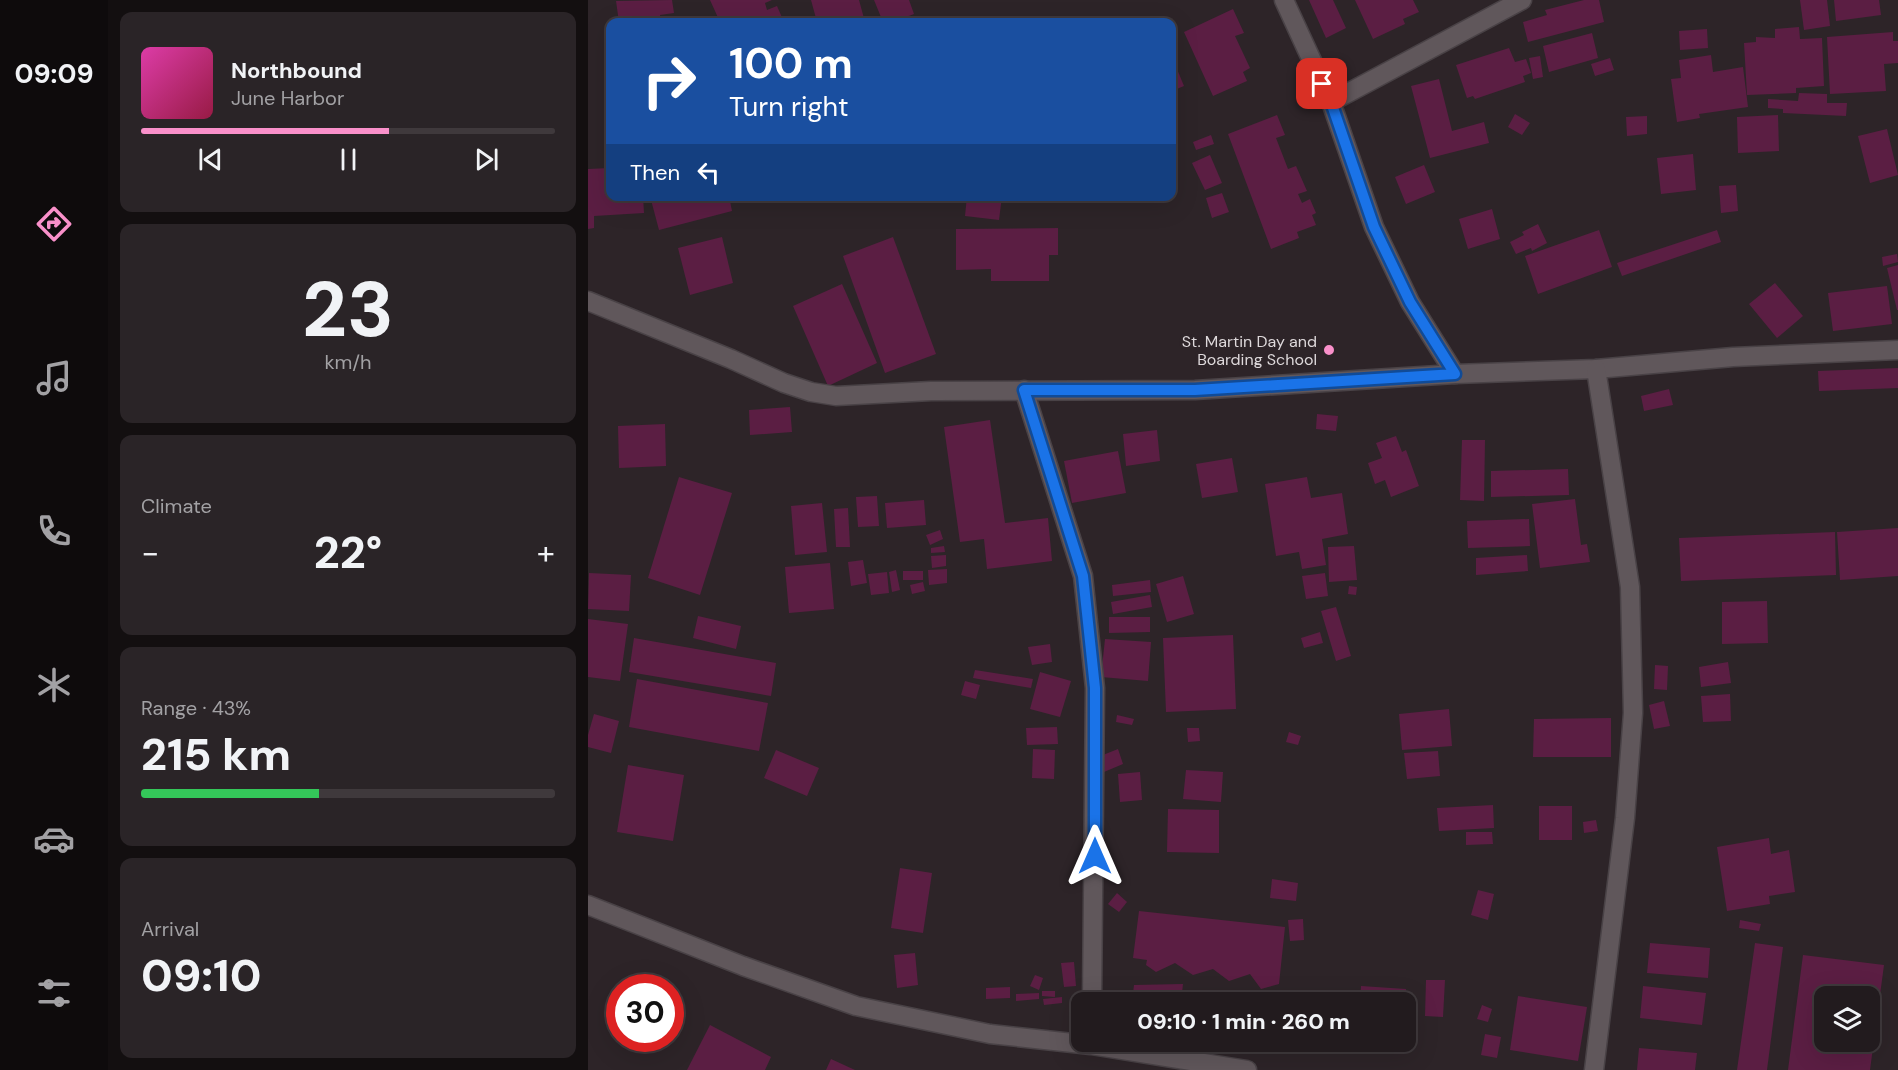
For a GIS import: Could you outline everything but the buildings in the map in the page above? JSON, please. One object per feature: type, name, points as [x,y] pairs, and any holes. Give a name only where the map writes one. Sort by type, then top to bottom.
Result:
[{"type":"street","points":[[1284,0],[1331,102],[1374,227],[1410,302],[1455,374]]},
{"type":"street","points":[[1331,102],[1522,0]]},
{"type":"street","points":[[588,301],[720,354],[784,383],[812,392],[836,396],[931,391],[1195,390],[1455,374],[1596,369],[1733,357],[1898,350]]},
{"type":"street","points":[[1594,1070],[1625,818],[1633,713],[1630,586],[1596,369]]},
{"type":"street","points":[[1024,390],[1083,576],[1095,688],[1092,992]]},
{"type":"street","points":[[588,905],[743,966],[856,1006],[990,1034],[1071,1041]]},
{"type":"street","points":[[1143,1052],[1246,1070]]},
{"type":"place","name":"St. Martin Day and Boarding School","points":[[1329,350]]},
{"type":"route","points":[[1095,856],[1095,688],[1083,576],[1024,390],[1195,390],[1455,374],[1410,302],[1374,227],[1331,102],[1322,84]]}]
